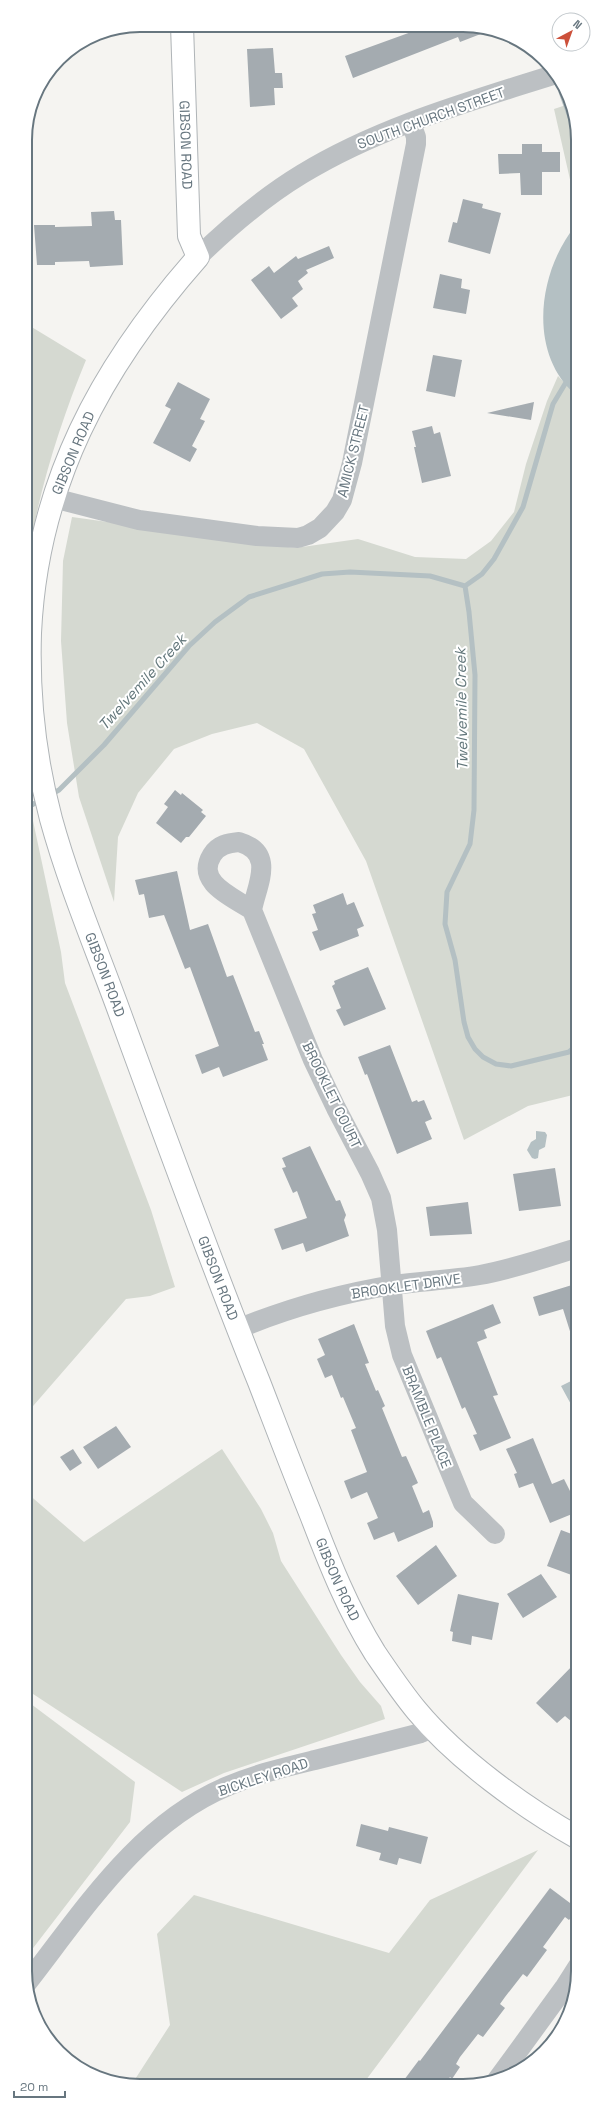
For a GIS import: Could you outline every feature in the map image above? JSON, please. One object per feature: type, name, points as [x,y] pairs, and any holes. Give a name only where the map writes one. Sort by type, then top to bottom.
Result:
[{"type":"street","name":"GIBSON ROAD","points":[[32,605],[40,555],[53,498],[73,445],[105,384],[155,308],[198,257],[189,236],[182,32]]},
{"type":"street","name":"SOUTH CHURCH STREET","points":[[198,257],[249,211],[302,174],[348,149],[411,123],[550,76]]},
{"type":"street","name":"AMICK STREET","points":[[53,498],[139,520],[274,538],[298,538],[308,535],[327,521],[342,500],[352,463],[416,144],[416,136],[411,123]]},
{"type":"street","name":"GIBSON ROAD","points":[[32,706],[33,728],[45,797],[58,842],[147,1088],[238,1329],[318,1534],[346,1599],[375,1653],[416,1710],[432,1728],[512,1796],[571,1834]]},
{"type":"street","name":"BROOKLET COURT","points":[[252,910],[313,1060],[381,1198],[387,1230],[392,1286]]},
{"type":"street","name":"BROOKLET DRIVE","points":[[238,1329],[275,1313],[322,1299],[392,1286],[480,1275],[522,1265],[571,1250]]},
{"type":"street","name":"BRAMBLE PLACE","points":[[392,1286],[395,1326],[402,1355],[463,1503],[495,1534]]},
{"type":"street","name":"BICKLEY ROAD","points":[[32,1977],[117,1869],[174,1817],[200,1800],[228,1786],[277,1769],[421,1733],[432,1728]]},
{"type":"street","points":[[503,2071],[571,1977]]},
{"type":"shaded area","points":[[565,105],[569,119],[571,133],[571,184],[554,109]]},
{"type":"shaded area","points":[[571,232],[571,390],[560,378],[550,357],[544,335],[543,312],[546,288],[553,265],[563,244]]},
{"type":"shaded area","points":[[32,327],[86,360],[66,413],[48,468],[32,535]]},
{"type":"shaded area","points":[[558,376],[571,390],[571,1095],[528,1106],[464,1140],[366,861],[304,749],[257,723],[212,734],[174,749],[138,793],[118,837],[114,902],[79,797],[67,723],[61,641],[63,561],[72,517],[295,548],[358,539],[415,557],[466,559],[491,541],[514,512],[526,464],[547,401]]},
{"type":"shaded area","points":[[32,816],[61,952],[65,983],[151,1210],[175,1287],[150,1296],[126,1299],[32,1407]]},
{"type":"shaded area","points":[[536,1131],[545,1132],[547,1135],[545,1147],[539,1150],[538,1158],[535,1159],[532,1158],[527,1150],[531,1142],[536,1139]]},
{"type":"shaded area","points":[[571,1381],[571,1404],[561,1386]]},
{"type":"shaded area","points":[[222,1449],[261,1509],[273,1533],[281,1561],[341,1655],[360,1682],[381,1706],[385,1719],[224,1773],[182,1792],[32,1693],[32,1497],[84,1542]]},
{"type":"shaded area","points":[[32,1705],[135,1782],[130,1822],[32,1949]]},
{"type":"shaded area","points":[[538,1850],[367,2079],[135,2079],[170,2025],[157,1934],[194,1895],[389,1953],[430,1900]]},
{"type":"building","points":[[411,32],[470,32],[482,34],[460,42],[458,37],[353,78],[345,56]]},
{"type":"building","points":[[273,48],[275,73],[282,73],[283,88],[274,88],[275,105],[250,107],[247,49]]},
{"type":"building","points":[[522,144],[542,144],[542,152],[560,152],[560,172],[542,172],[542,195],[521,195],[520,173],[499,174],[498,154],[522,154]]},
{"type":"building","points":[[463,199],[483,204],[482,208],[501,213],[490,254],[448,242],[453,222],[457,223]]},
{"type":"building","points":[[114,211],[115,220],[121,220],[123,265],[90,267],[89,261],[55,262],[55,265],[37,265],[34,225],[55,225],[55,227],[92,226],[91,212]]},
{"type":"building","points":[[329,246],[334,258],[306,270],[308,273],[298,281],[303,289],[292,298],[298,306],[281,319],[251,280],[269,266],[274,273],[296,256],[298,259]]},
{"type":"building","points":[[440,274],[462,279],[461,288],[470,290],[466,314],[433,308]]},
{"type":"building","points":[[433,355],[462,360],[455,397],[426,391]]},
{"type":"building","points":[[178,382],[210,399],[200,419],[205,421],[192,446],[197,449],[190,462],[153,443],[171,409],[165,406]]},
{"type":"building","points":[[534,402],[531,420],[487,413]]},
{"type":"building","points":[[432,426],[434,434],[440,432],[451,476],[422,483],[412,431]]},
{"type":"building","points":[[175,790],[181,795],[182,793],[203,810],[201,812],[206,816],[189,837],[186,837],[181,843],[156,823],[168,807],[164,804]]},
{"type":"building","points":[[177,871],[190,930],[208,924],[227,977],[233,975],[255,1032],[259,1031],[268,1060],[223,1077],[219,1067],[202,1074],[195,1055],[219,1046],[190,967],[185,969],[164,915],[149,918],[144,894],[139,895],[135,880]]},
{"type":"building","points":[[343,893],[347,905],[354,902],[364,926],[357,929],[359,936],[320,951],[312,932],[318,930],[312,914],[316,913],[313,905]]},
{"type":"building","points":[[368,967],[386,1009],[344,1026],[336,1010],[341,1008],[332,986],[335,984],[334,981]]},
{"type":"building","points":[[390,1045],[412,1102],[424,1100],[432,1119],[425,1122],[432,1139],[397,1154],[367,1074],[365,1075],[358,1057]]},
{"type":"building","points":[[310,1146],[336,1201],[340,1200],[346,1215],[344,1220],[349,1236],[306,1252],[303,1243],[282,1250],[274,1229],[307,1218],[297,1191],[293,1193],[282,1168],[286,1167],[282,1158]]},
{"type":"building","points":[[555,1168],[561,1206],[519,1211],[513,1174]]},
{"type":"building","points":[[468,1202],[472,1234],[430,1236],[426,1207]]},
{"type":"building","points":[[571,1285],[571,1334],[563,1309],[539,1316],[533,1297]]},
{"type":"building","points":[[493,1304],[501,1323],[484,1330],[487,1338],[477,1342],[498,1395],[493,1396],[511,1438],[480,1451],[473,1435],[477,1434],[465,1407],[462,1409],[441,1357],[437,1359],[426,1331]]},
{"type":"building","points":[[354,1324],[369,1363],[365,1364],[376,1391],[378,1390],[385,1406],[382,1408],[402,1457],[406,1456],[418,1483],[412,1486],[423,1513],[429,1510],[433,1522],[433,1527],[398,1542],[394,1532],[374,1540],[367,1523],[378,1518],[367,1492],[351,1499],[344,1481],[367,1472],[351,1430],[356,1428],[343,1397],[341,1398],[332,1375],[325,1378],[317,1359],[325,1355],[318,1339]]},
{"type":"building","points":[[116,1426],[131,1447],[98,1469],[83,1447]]},
{"type":"building","points":[[533,1438],[552,1484],[564,1479],[571,1493],[571,1514],[550,1523],[533,1483],[519,1488],[514,1474],[517,1473],[506,1449]]},
{"type":"building","points":[[73,1449],[82,1463],[70,1471],[60,1457]]},
{"type":"building","points":[[561,1530],[571,1534],[571,1575],[547,1566]]},
{"type":"building","points":[[436,1545],[457,1576],[418,1605],[396,1576]]},
{"type":"building","points":[[541,1574],[557,1597],[523,1618],[507,1594]]},
{"type":"building","points":[[458,1594],[499,1603],[492,1640],[472,1636],[471,1645],[452,1641],[453,1632],[450,1631]]},
{"type":"building","points":[[571,1667],[571,1721],[565,1716],[557,1723],[536,1703]]},
{"type":"building","points":[[361,1824],[388,1831],[389,1827],[428,1837],[421,1864],[399,1858],[397,1865],[379,1860],[381,1853],[356,1846]]},
{"type":"building","points":[[550,1888],[571,1904],[571,1918],[569,1920],[565,1917],[543,1947],[547,1950],[527,1977],[523,1974],[505,1997],[500,2004],[505,2008],[483,2037],[478,2034],[460,2057],[456,2064],[460,2067],[452,2079],[450,2077],[449,2079],[405,2079],[419,2060],[420,2061]]},
{"type":"waterway","points":[[465,586],[482,574],[494,559],[523,507],[553,404],[565,384]]},
{"type":"waterway","name":"Twelvemile Creek","points":[[50,795],[59,790],[104,745],[189,646],[215,622],[249,597],[322,574],[350,572],[430,576],[465,586]]},
{"type":"waterway","name":"Twelvemile Creek","points":[[465,586],[475,675],[474,810],[470,844],[447,892],[445,924],[455,960],[464,1022],[468,1037],[475,1049],[483,1057],[496,1064],[511,1066],[571,1050]]},
{"type":"waterway","name":"Twelvemile Creek","points":[[32,805],[41,800]]}]
